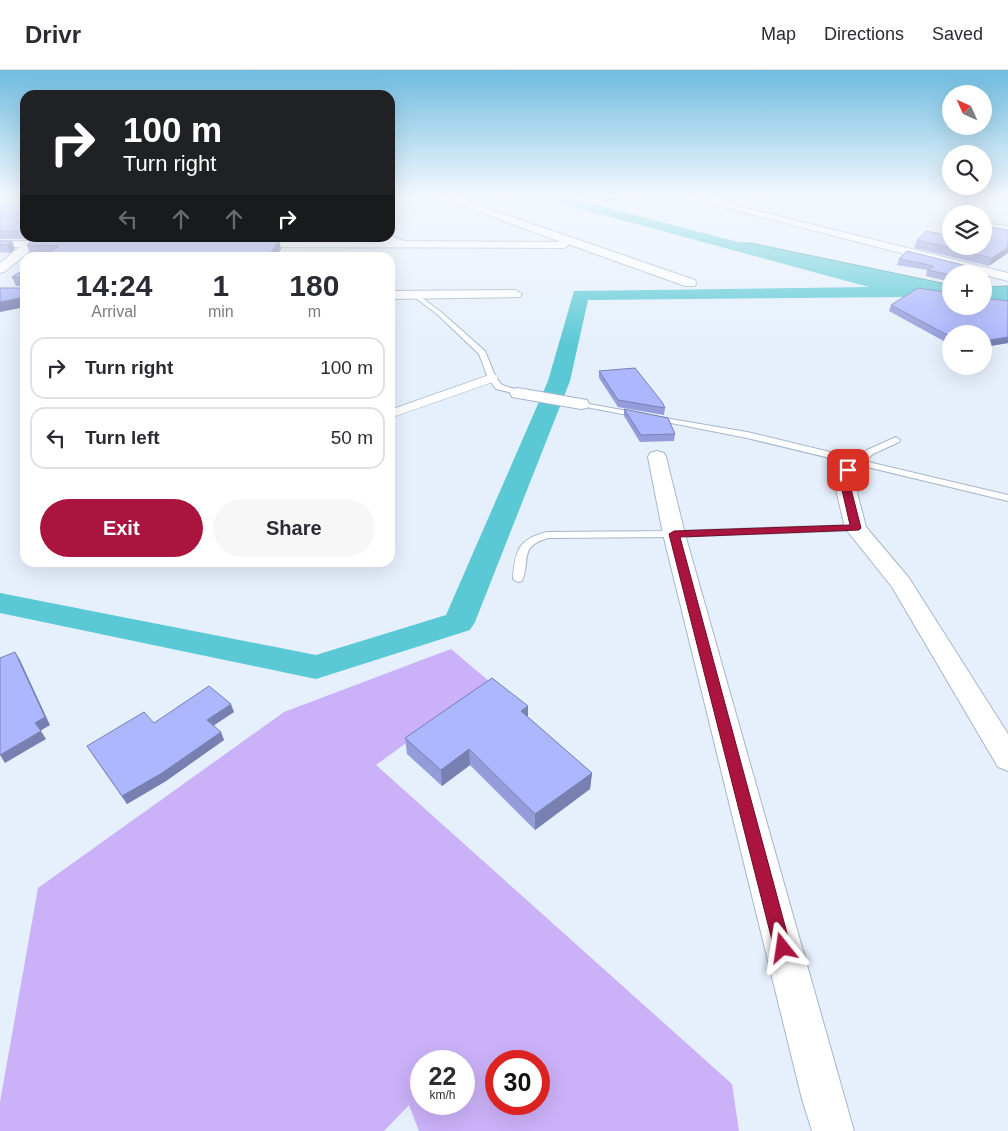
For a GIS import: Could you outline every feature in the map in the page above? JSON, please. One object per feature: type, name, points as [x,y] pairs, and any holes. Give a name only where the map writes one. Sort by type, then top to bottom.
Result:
[{"type":"street","points":[[22,252],[31,245]]},
{"type":"street","points":[[496,245],[584,245],[690,283]]},
{"type":"street","points":[[879,245],[1008,277]]},
{"type":"street","points":[[0,269],[20,253]]},
{"type":"street","points":[[395,295],[514,294]]},
{"type":"street","points":[[395,412],[492,378]]},
{"type":"street","points":[[518,393],[581,404]]},
{"type":"street","points":[[657,457],[674,534],[822,1099],[833,1131]]},
{"type":"street","points":[[856,462],[848,470],[844,481],[856,528],[901,583],[1008,760]]},
{"type":"lane","points":[[415,295],[482,353],[492,378],[499,387],[518,393]]},
{"type":"lane","points":[[581,404],[747,435],[1008,498]]},
{"type":"lane","points":[[856,462],[870,452],[896,440]]},
{"type":"lane","points":[[518,579],[520,553],[526,544],[547,535],[674,534],[856,528]]},
{"type":"shaded area","points":[[451,649],[490,682],[376,765],[732,1084],[739,1131],[419,1131],[413,1115],[475,1115],[475,1050],[410,1050],[410,1108],[409,1105],[384,1131],[0,1131],[0,1102],[38,888],[284,712]]},
{"type":"water","points":[[730,245],[758,245],[942,283],[942,296],[737,249]]},
{"type":"water","points":[[1008,286],[1008,303],[992,302],[992,287]]},
{"type":"building","points":[[27,245],[277,245],[271,252],[50,252],[59,246]]},
{"type":"building","points":[[992,245],[1008,245],[1008,247],[992,258],[980,255],[992,255]]},
{"type":"building","points":[[907,251],[963,265],[942,265],[942,273],[928,270],[934,266],[899,259]]},
{"type":"building","points":[[20,272],[20,277],[12,277]]},
{"type":"building","points":[[0,288],[20,288],[20,298],[0,302]]},
{"type":"building","points":[[918,288],[942,292],[942,315],[992,315],[992,299],[1008,301],[1008,337],[992,340],[992,325],[942,325],[942,332],[891,305]]},
{"type":"building","points":[[635,368],[665,408],[618,400],[599,371]]},
{"type":"building","points":[[624,409],[668,418],[675,434],[641,435]]},
{"type":"building","points":[[15,652],[45,717],[35,723],[41,731],[0,755],[0,658]]},
{"type":"building","points":[[492,678],[528,706],[521,711],[592,773],[535,814],[469,749],[441,770],[405,738]]},
{"type":"building","points":[[209,686],[231,704],[207,720],[221,732],[162,773],[122,796],[87,746],[144,712],[154,723]]},
{"type":"waterway","points":[[0,603],[316,667],[459,622],[559,381],[580,295],[906,292],[729,245]]},
{"type":"route","points":[[783,948],[674,534],[856,528],[855,518],[844,481],[848,470]]}]
